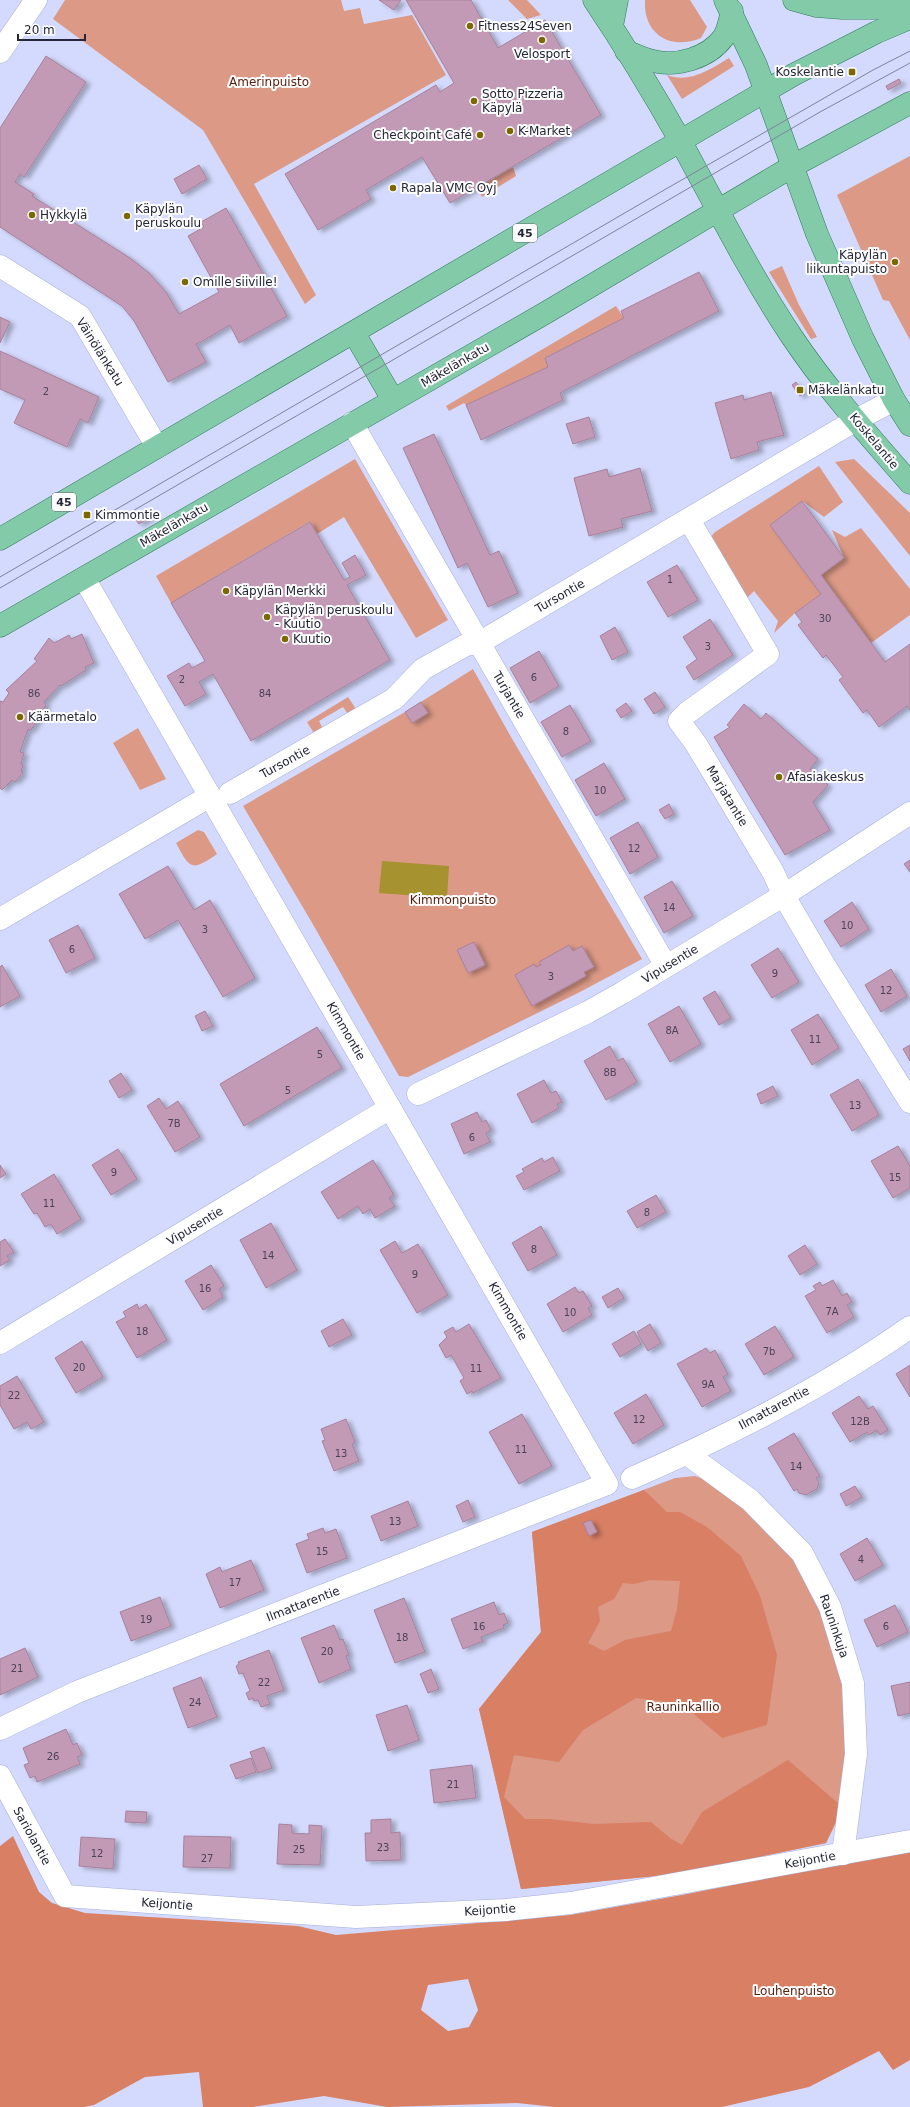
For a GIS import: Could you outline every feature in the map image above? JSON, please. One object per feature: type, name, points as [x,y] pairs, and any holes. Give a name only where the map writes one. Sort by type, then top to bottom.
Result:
[{"type":"main road","name":"Koskelantie","points":[[594,0],[612,26],[681,142],[734,243],[792,336],[856,420],[910,483]]},
{"type":"main road","points":[[612,26],[617,0]]},
{"type":"main road","points":[[794,0],[816,6],[842,8],[910,8]]},
{"type":"main road","points":[[626,51],[653,61],[669,63],[683,62],[702,55],[724,37],[728,6]]},
{"type":"main road","points":[[728,6],[756,65],[817,234],[863,339],[894,400],[910,425]]},
{"type":"main road","points":[[681,142],[817,62],[877,32],[910,18]]},
{"type":"main road","name":"Mäkelänkatu","points":[[0,626],[393,400],[793,166],[910,102]]},
{"type":"main road","name":"45","points":[[0,539],[681,142]]},
{"type":"main road","points":[[354,333],[393,400]]},
{"type":"street","points":[[0,52],[36,0]]},
{"type":"street","name":"Väinölänkatu","points":[[0,266],[80,316],[157,447]]},
{"type":"street","name":"Tursontie","points":[[0,919],[394,699],[423,669],[466,645],[479,643],[856,420],[894,400]]},
{"type":"street","name":"Turjantie","points":[[352,423],[666,966]]},
{"type":"street","name":"Marjatantie","points":[[689,520],[768,654],[687,713],[679,721],[696,744],[773,872],[784,896],[825,966],[910,1102]]},
{"type":"street","name":"Kimmontie","points":[[84,578],[220,795],[390,1108],[607,1484]]},
{"type":"street","name":"Vipusentie","points":[[418,1094],[588,1012],[784,896],[910,813]]},
{"type":"street","name":"Vipusentie","points":[[0,1343],[390,1108]]},
{"type":"street","name":"Ilmattarentie","points":[[632,1478],[687,1454],[809,1391],[872,1354],[910,1327]]},
{"type":"street","name":"Rauninkuja","points":[[687,1454],[750,1500],[802,1552],[830,1607],[853,1683],[856,1754],[843,1854]]},
{"type":"street","name":"Ilmattarentie","points":[[0,1729],[77,1692],[607,1484]]},
{"type":"street","name":"Sariolantie","points":[[0,1776],[65,1896]]},
{"type":"street","name":"Keijontie","points":[[65,1896],[356,1917],[506,1910],[571,1903],[910,1841]]},
{"type":"green space","name":"Amerinpuisto","points":[[65,0],[341,0],[344,11],[360,8],[364,24],[412,15],[446,75],[254,184],[316,295],[305,304],[203,130],[53,19]]},
{"type":"green space","points":[[508,0],[527,0],[541,15],[527,19]]},
{"type":"green space","points":[[645,0],[690,0],[707,27],[701,38],[679,42],[669,41],[661,37],[649,22]]},
{"type":"green space","points":[[729,58],[734,66],[682,99],[667,75],[683,78],[700,74]]},
{"type":"green space","name":"Käpylän liikuntapuisto","points":[[910,156],[910,340],[889,301],[883,300],[837,195]]},
{"type":"green space","points":[[513,167],[516,176],[482,197],[477,188]]},
{"type":"green space","points":[[782,266],[799,305],[817,337],[811,339],[769,272]]},
{"type":"green space","points":[[616,306],[624,318],[545,358],[548,367],[466,405],[464,403],[449,411],[446,406]]},
{"type":"green space","points":[[355,459],[448,620],[416,638],[344,517],[317,534],[309,522],[171,603],[156,576]]},
{"type":"green space","points":[[854,459],[910,513],[910,556],[835,462]]},
{"type":"green space","points":[[819,466],[843,502],[824,517],[802,501],[770,525],[821,594],[795,613],[774,633],[778,621],[754,591],[746,599],[710,538],[715,532]]},
{"type":"green space","points":[[861,528],[910,589],[910,615],[871,643],[821,575],[844,558],[832,530],[845,537]]},
{"type":"green space","name":"Kimmonpuisto","points":[[473,669],[511,737],[642,959],[578,993],[408,1077],[399,1076],[311,921],[243,806],[405,712]]},
{"type":"green space","points":[[348,697],[358,712],[350,717],[343,707],[319,721],[325,733],[317,738],[307,722]]},
{"type":"green space","points":[[138,728],[166,779],[140,790],[113,743]]},
{"type":"green space","points":[[198,830],[204,832],[217,854],[202,864],[192,865],[188,863],[176,843]]},
{"type":"green space","name":"Rauninkallio","points":[[695,1476],[709,1481],[720,1488],[743,1506],[771,1532],[795,1562],[815,1596],[830,1632],[840,1669],[846,1708],[847,1747],[841,1801],[837,1821],[826,1843],[677,1874],[521,1889],[479,1709],[541,1632],[532,1532],[675,1478]]},
{"type":"green space","points":[[644,1490],[667,1512],[680,1512],[707,1527],[741,1556],[760,1596],[777,1655],[767,1725],[722,1738],[682,1704],[636,1698],[583,1730],[559,1762],[514,1755],[504,1797],[525,1819],[549,1819],[594,1824],[651,1822],[670,1838],[682,1845],[702,1812],[788,1760],[840,1805],[838,1817],[826,1843],[677,1874],[521,1889],[479,1709],[541,1632],[532,1532]],"holes":[[[650,1580],[680,1581],[677,1609],[671,1631],[625,1640],[604,1651],[588,1643],[600,1621],[598,1607],[614,1599],[623,1583],[634,1584]]]},
{"type":"green space","name":"Louhenpuisto","points":[[13,1836],[39,1892],[52,1903],[85,1913],[298,1926],[336,1935],[570,1915],[682,1895],[910,1850],[910,2060],[893,2070],[879,2051],[809,2087],[722,2107],[555,2107],[517,2103],[387,2107],[324,2096],[253,2107],[203,2107],[199,2072],[145,2077],[94,2105],[84,2107],[0,2107],[0,1846]],"holes":[[[468,1979],[478,2010],[469,2027],[448,2031],[421,2010],[428,1985]]]},
{"type":"shaded area","points":[[382,861],[449,866],[447,898],[379,893]]},
{"type":"building","points":[[379,0],[401,0],[394,10]]},
{"type":"building","points":[[406,0],[471,0],[498,48],[545,20],[601,115],[450,203],[422,157],[366,190],[371,199],[318,230],[285,174],[436,85],[440,92],[454,83]]},
{"type":"building","name":"Hykkylä","points":[[46,56],[86,82],[24,177],[20,174],[15,182],[34,194],[32,196],[130,258],[149,273],[166,292],[179,314],[219,292],[188,236],[204,227],[201,222],[226,208],[287,316],[239,343],[230,325],[196,344],[206,362],[168,382],[134,321],[122,306],[0,227],[0,128]]},
{"type":"building","points":[[899,79],[901,83],[888,90],[886,86]]},
{"type":"building","points":[[199,165],[207,179],[182,194],[174,179]]},
{"type":"building","points":[[699,272],[719,311],[560,393],[563,400],[481,440],[466,405],[548,367],[545,358],[624,318],[621,311]]},
{"type":"building","points":[[0,317],[10,322],[0,343]]},
{"type":"building","points":[[0,351],[99,397],[88,423],[80,419],[67,447],[14,423],[25,400],[0,389]]},
{"type":"building","points":[[796,382],[804,393],[800,396],[792,385]]},
{"type":"building","points":[[771,392],[784,435],[757,442],[759,450],[731,459],[715,403],[743,395],[744,400]]},
{"type":"building","points":[[589,417],[595,437],[573,444],[566,424]]},
{"type":"building","points":[[434,434],[490,555],[499,551],[518,593],[488,607],[467,563],[458,568],[403,448]]},
{"type":"building","points":[[640,468],[652,511],[621,519],[623,527],[589,536],[574,478],[607,469],[609,477]]},
{"type":"building","points":[[802,501],[844,558],[821,575],[885,662],[910,644],[910,710],[907,706],[879,727],[867,710],[863,713],[839,680],[843,677],[826,655],[823,658],[798,625],[802,622],[795,613],[821,594],[770,525]]},
{"type":"building","points":[[148,512],[151,517],[139,524],[136,520]]},
{"type":"building","name":"Kuutio","points":[[310,522],[344,580],[350,577],[342,563],[355,555],[366,575],[347,585],[390,660],[251,741],[213,674],[199,682],[206,694],[185,706],[167,676],[189,663],[192,668],[205,661],[171,603]]},
{"type":"building","points":[[677,565],[698,600],[668,617],[647,582]]},
{"type":"building","points":[[710,619],[733,655],[694,680],[686,667],[697,659],[683,637]]},
{"type":"building","points":[[615,627],[628,652],[612,660],[600,636]]},
{"type":"building","name":"Käärmetalo","points":[[82,634],[94,663],[85,667],[86,670],[61,686],[60,685],[44,702],[46,705],[31,730],[28,729],[20,752],[24,753],[21,764],[23,765],[21,771],[23,773],[15,782],[12,780],[2,790],[0,788],[0,701],[3,702],[9,693],[6,690],[37,661],[34,659],[49,638],[54,643],[69,635],[71,639]]},
{"type":"building","points":[[539,651],[559,686],[530,703],[510,668]]},
{"type":"building","points":[[655,692],[665,707],[654,714],[644,699]]},
{"type":"building","points":[[421,702],[428,713],[412,723],[405,712]]},
{"type":"building","points":[[626,703],[632,711],[621,718],[616,710]]},
{"type":"building","name":"Afasiakeskus","points":[[744,704],[761,719],[766,713],[818,759],[810,769],[828,785],[813,802],[830,830],[785,855],[714,737],[730,727],[727,725]]},
{"type":"building","points":[[570,705],[591,741],[562,757],[541,722]]},
{"type":"building","points":[[604,763],[625,799],[596,816],[575,780]]},
{"type":"building","points":[[669,804],[674,814],[665,819],[659,810]]},
{"type":"building","points":[[638,822],[658,857],[630,874],[610,838]]},
{"type":"building","points":[[910,860],[910,872],[904,864]]},
{"type":"building","points":[[168,866],[194,910],[210,900],[255,978],[223,997],[178,920],[145,939],[119,894]]},
{"type":"building","points":[[672,881],[693,916],[664,933],[644,897]]},
{"type":"building","points":[[852,902],[869,929],[841,947],[824,921]]},
{"type":"building","points":[[78,925],[95,958],[66,973],[49,940]]},
{"type":"building","points":[[474,942],[485,965],[468,973],[457,950]]},
{"type":"building","points":[[569,945],[573,951],[582,946],[594,967],[584,972],[586,976],[532,1006],[515,975],[534,964],[536,967],[541,965],[539,962]]},
{"type":"building","points":[[778,948],[799,982],[772,998],[751,965]]},
{"type":"building","points":[[2,965],[20,996],[0,1007],[0,967]]},
{"type":"building","points":[[891,969],[907,996],[881,1012],[865,985]]},
{"type":"building","points":[[715,991],[731,1018],[719,1025],[703,998]]},
{"type":"building","points":[[679,1006],[701,1044],[670,1062],[648,1024]]},
{"type":"building","points":[[205,1011],[213,1026],[202,1031],[195,1016]]},
{"type":"building","points":[[818,1014],[839,1048],[812,1065],[791,1030]]},
{"type":"building","points":[[317,1027],[342,1068],[244,1126],[220,1084]]},
{"type":"building","points":[[910,1045],[910,1061],[903,1049]]},
{"type":"building","points":[[610,1046],[618,1061],[623,1058],[637,1082],[606,1100],[584,1061]]},
{"type":"building","points":[[121,1073],[132,1090],[119,1098],[109,1081]]},
{"type":"building","points":[[858,1079],[879,1115],[852,1131],[830,1095]]},
{"type":"building","points":[[544,1080],[551,1093],[556,1091],[562,1102],[557,1104],[559,1108],[532,1123],[517,1094]]},
{"type":"building","points":[[773,1086],[778,1096],[761,1104],[757,1094]]},
{"type":"building","points":[[159,1098],[166,1109],[178,1101],[200,1137],[175,1152],[147,1106]]},
{"type":"building","points":[[477,1112],[482,1122],[486,1120],[491,1130],[486,1133],[490,1142],[464,1154],[451,1124]]},
{"type":"building","points":[[898,1146],[910,1166],[910,1188],[893,1198],[871,1161]]},
{"type":"building","points":[[118,1149],[137,1179],[111,1195],[92,1165]]},
{"type":"building","points":[[553,1157],[560,1171],[524,1190],[516,1176],[524,1172],[522,1169],[542,1158],[544,1162]]},
{"type":"building","points":[[373,1160],[394,1195],[389,1198],[395,1206],[375,1218],[370,1209],[363,1214],[358,1206],[338,1219],[321,1192]]},
{"type":"building","points":[[0,1165],[6,1174],[0,1178]]},
{"type":"building","points":[[54,1174],[81,1219],[57,1234],[51,1224],[45,1227],[37,1213],[34,1214],[21,1194]]},
{"type":"building","points":[[656,1195],[666,1212],[637,1228],[627,1211]]},
{"type":"building","points":[[271,1223],[297,1270],[266,1288],[240,1240]]},
{"type":"building","points":[[541,1226],[557,1255],[528,1271],[512,1243]]},
{"type":"building","points":[[5,1239],[14,1252],[7,1256],[10,1260],[0,1266],[0,1242]]},
{"type":"building","points":[[395,1241],[402,1253],[418,1244],[448,1295],[417,1313],[380,1250]]},
{"type":"building","points":[[805,1245],[817,1264],[800,1275],[788,1256]]},
{"type":"building","points":[[211,1265],[224,1286],[219,1289],[223,1297],[203,1310],[185,1281]]},
{"type":"building","points":[[833,1280],[842,1296],[847,1293],[852,1302],[847,1305],[854,1317],[827,1333],[805,1296],[816,1290],[813,1286],[820,1282],[822,1286]]},
{"type":"building","points":[[575,1287],[579,1293],[583,1291],[592,1306],[588,1308],[592,1315],[563,1332],[547,1304]]},
{"type":"building","points":[[618,1288],[624,1298],[608,1308],[602,1297]]},
{"type":"building","points":[[137,1304],[139,1309],[146,1304],[167,1340],[137,1358],[116,1322],[126,1317],[123,1312]]},
{"type":"building","points":[[343,1319],[352,1335],[329,1347],[321,1331]]},
{"type":"building","points":[[469,1324],[501,1378],[473,1393],[472,1391],[467,1394],[460,1381],[464,1378],[451,1355],[446,1358],[439,1345],[447,1337],[444,1332],[453,1327],[456,1332]]},
{"type":"building","points":[[650,1324],[661,1343],[648,1351],[637,1332]]},
{"type":"building","points":[[775,1326],[794,1357],[764,1375],[745,1344]]},
{"type":"building","points":[[634,1331],[641,1344],[620,1357],[612,1344]]},
{"type":"building","points":[[82,1341],[103,1377],[76,1393],[55,1358]]},
{"type":"building","points":[[706,1348],[710,1353],[715,1350],[728,1374],[723,1377],[731,1391],[702,1407],[677,1364]]},
{"type":"building","points":[[910,1365],[910,1397],[896,1374]]},
{"type":"building","points":[[17,1376],[44,1422],[31,1429],[27,1422],[14,1429],[0,1405],[0,1386]]},
{"type":"building","points":[[646,1394],[664,1425],[633,1444],[614,1413]]},
{"type":"building","points":[[859,1396],[868,1409],[873,1406],[888,1430],[880,1435],[877,1430],[869,1435],[867,1432],[850,1442],[832,1413]]},
{"type":"building","points":[[522,1414],[552,1466],[519,1484],[489,1432]]},
{"type":"building","points":[[346,1419],[355,1442],[352,1444],[359,1461],[334,1471],[322,1441],[325,1440],[321,1429]]},
{"type":"building","points":[[794,1433],[820,1476],[816,1478],[819,1482],[817,1489],[806,1495],[799,1493],[797,1489],[794,1491],[768,1448]]},
{"type":"building","points":[[855,1486],[862,1497],[846,1506],[840,1494]]},
{"type":"building","points":[[468,1500],[475,1517],[463,1522],[456,1506]]},
{"type":"building","points":[[408,1501],[418,1526],[381,1541],[371,1516]]},
{"type":"building","points":[[591,1520],[597,1532],[589,1536],[583,1523]]},
{"type":"building","points":[[323,1528],[325,1533],[336,1529],[347,1558],[307,1573],[296,1544],[309,1539],[307,1534]]},
{"type":"building","points":[[867,1538],[883,1565],[855,1581],[840,1554]]},
{"type":"building","points":[[251,1560],[264,1590],[220,1608],[206,1574],[220,1567],[222,1572]]},
{"type":"building","points":[[160,1597],[171,1626],[131,1641],[120,1612]]},
{"type":"building","points":[[404,1598],[425,1652],[395,1663],[374,1610]]},
{"type":"building","points":[[494,1602],[499,1615],[504,1613],[508,1623],[503,1625],[504,1628],[481,1637],[483,1641],[463,1649],[451,1619]]},
{"type":"building","points":[[895,1605],[908,1632],[877,1647],[864,1620]]},
{"type":"building","points":[[334,1625],[340,1640],[343,1639],[349,1655],[346,1656],[351,1669],[319,1683],[301,1638]]},
{"type":"building","points":[[25,1648],[38,1677],[0,1695],[0,1659]]},
{"type":"building","points":[[269,1650],[284,1690],[267,1696],[270,1704],[261,1707],[258,1700],[254,1701],[253,1698],[249,1700],[246,1693],[250,1691],[243,1673],[239,1674],[236,1666],[239,1664],[238,1662]]},
{"type":"building","points":[[431,1669],[439,1689],[428,1693],[420,1674]]},
{"type":"building","points":[[201,1677],[217,1717],[188,1728],[173,1688]]},
{"type":"building","points":[[910,1682],[910,1713],[898,1716],[891,1686]]},
{"type":"building","points":[[407,1705],[419,1740],[388,1751],[376,1715]]},
{"type":"building","points":[[66,1729],[73,1745],[77,1743],[82,1755],[77,1757],[80,1764],[37,1782],[35,1776],[30,1778],[24,1765],[29,1763],[23,1748]]},
{"type":"building","points":[[264,1747],[272,1768],[258,1773],[250,1752]]},
{"type":"building","points":[[251,1758],[256,1772],[236,1779],[230,1765]]},
{"type":"building","points":[[472,1765],[476,1798],[434,1803],[430,1770]]},
{"type":"building","points":[[126,1811],[147,1812],[146,1823],[125,1822]]},
{"type":"building","points":[[391,1819],[391,1833],[400,1832],[401,1860],[366,1861],[365,1833],[371,1833],[371,1820]]},
{"type":"building","points":[[279,1824],[292,1825],[292,1833],[309,1834],[309,1825],[322,1826],[320,1865],[277,1864]]},
{"type":"building","points":[[184,1836],[231,1837],[230,1868],[183,1867]]},
{"type":"building","points":[[81,1837],[115,1839],[113,1869],[79,1866]]},
{"type":"tram line","points":[[0,577],[659,193],[873,70],[910,51]]},
{"type":"tram line","points":[[0,588],[820,112],[910,63]]},
{"type":"place","name":"Fitness24Seven","points":[[470,26]]},
{"type":"place","name":"Velosport","points":[[542,40]]},
{"type":"place","name":"Koskelantie","points":[[852,72]]},
{"type":"place","name":"Sotto Pizzeria Käpylä","points":[[474,101]]},
{"type":"place","name":"K-Market","points":[[510,131]]},
{"type":"place","name":"Checkpoint Café","points":[[480,135]]},
{"type":"place","name":"Rapala VMC Oyj","points":[[393,188]]},
{"type":"place","name":"Hykkylä","points":[[32,215]]},
{"type":"place","name":"Käpylän peruskoulu","points":[[127,216]]},
{"type":"place","name":"Käpylän liikuntapuisto","points":[[895,262]]},
{"type":"place","name":"Omille siiville!","points":[[185,282]]},
{"type":"place","name":"Mäkelänkatu","points":[[800,390]]},
{"type":"place","name":"Kimmontie","points":[[87,515]]},
{"type":"place","name":"Käpylän Merkki","points":[[226,591]]},
{"type":"place","name":"Käpylän peruskoulu - Kuutio","points":[[267,617]]},
{"type":"place","name":"Kuutio","points":[[285,639]]},
{"type":"place","name":"Käärmetalo","points":[[20,717]]},
{"type":"place","name":"Afasiakeskus","points":[[779,777]]}]
